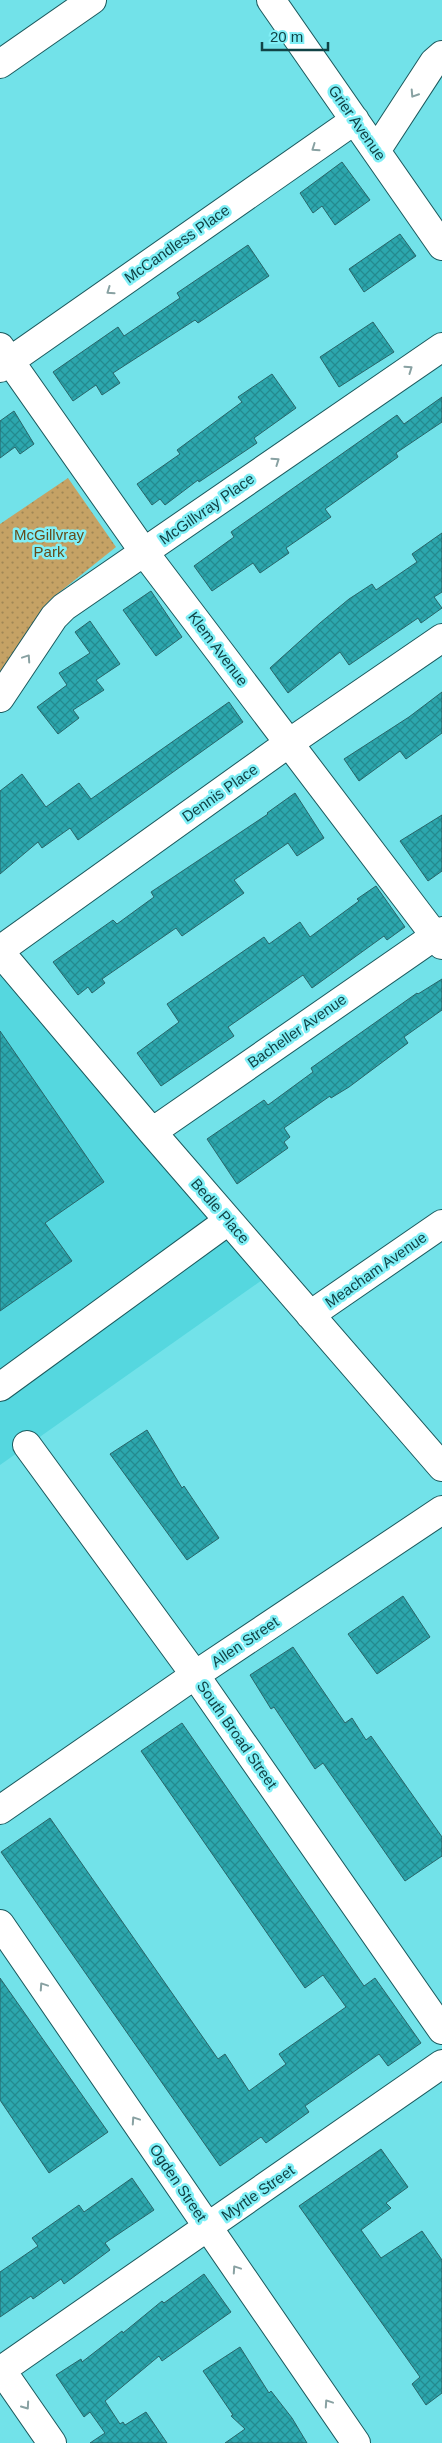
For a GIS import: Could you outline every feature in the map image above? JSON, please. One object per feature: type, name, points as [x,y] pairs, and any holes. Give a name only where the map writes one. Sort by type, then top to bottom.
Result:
[{"type":"street","points":[[0,64],[92,0]]},
{"type":"street","name":"Grier Avenue","points":[[271,0],[442,246]]},
{"type":"street","points":[[376,151],[434,62],[442,55]]},
{"type":"street","name":"McCandless Place","points":[[3,358],[355,120]]},
{"type":"street","name":"McGillvray Place","points":[[0,698],[54,617],[64,607],[442,347]]},
{"type":"street","name":"Klem Avenue","points":[[3,358],[144,552],[440,937]]},
{"type":"street","name":"Dennis Place","points":[[0,951],[290,743],[442,638]]},
{"type":"street","name":"Bacheller Avenue","points":[[152,1132],[440,937]]},
{"type":"street","name":"Bedle Place","points":[[0,951],[228,1221],[442,1467]]},
{"type":"street","points":[[0,1387],[228,1221]]},
{"type":"street","name":"Meacham Avenue","points":[[310,1315],[442,1224]]},
{"type":"street","name":"South Broad Street","points":[[26,1445],[195,1674],[442,2030]]},
{"type":"street","name":"Allen Street","points":[[0,1810],[195,1674],[442,1510]]},
{"type":"street","name":"Ogden Street","points":[[0,1924],[356,2443]]},
{"type":"street","name":"Myrtle Street","points":[[0,2370],[208,2228],[442,2064]]},
{"type":"street","points":[[0,2370],[52,2443]]},
{"type":"shaded area","points":[[0,956],[272,1273],[0,1465]]},
{"type":"green space","name":"McGillvray Park","points":[[68,478],[116,547],[51,599],[0,672],[0,524]]},
{"type":"building","points":[[342,162],[370,200],[335,225],[322,206],[313,213],[300,193]]},
{"type":"building","points":[[400,234],[416,256],[364,292],[349,269]]},
{"type":"building","points":[[248,245],[269,276],[198,323],[195,320],[113,373],[120,383],[102,395],[96,385],[73,401],[53,372],[118,327],[124,336],[180,298],[177,293]]},
{"type":"building","points":[[373,322],[394,352],[339,387],[320,357]]},
{"type":"building","points":[[272,374],[296,408],[254,438],[257,443],[199,482],[198,480],[165,505],[160,499],[152,505],[137,484],[180,454],[177,450],[242,402],[238,397]]},
{"type":"building","points":[[442,397],[442,422],[396,453],[398,457],[325,509],[331,517],[286,548],[289,553],[260,573],[253,563],[212,591],[194,566],[234,537],[231,532],[397,415],[404,424]]},
{"type":"building","points":[[14,411],[34,444],[20,454],[15,447],[0,458],[0,421]]},
{"type":"building","points":[[442,533],[442,592],[434,597],[442,608],[421,623],[418,618],[349,665],[340,652],[288,693],[270,668],[349,599],[372,584],[376,590],[417,562],[412,554]]},
{"type":"building","points":[[151,591],[182,637],[156,656],[123,610]]},
{"type":"building","points":[[90,621],[120,664],[96,680],[104,690],[73,710],[79,718],[58,734],[37,707],[67,685],[59,673],[90,653],[75,632]]},
{"type":"building","points":[[442,692],[442,733],[406,759],[400,751],[359,781],[344,759],[409,717]]},
{"type":"building","points":[[229,702],[243,722],[78,840],[70,828],[42,848],[38,842],[0,874],[0,791],[22,774],[46,807],[79,783],[91,799]]},
{"type":"building","points":[[295,793],[324,838],[297,856],[288,843],[234,880],[244,893],[182,936],[176,928],[102,979],[105,983],[92,993],[88,987],[78,995],[53,962],[113,920],[117,924],[154,897],[151,892],[268,814]]},
{"type":"building","points":[[442,815],[442,871],[428,881],[400,841]]},
{"type":"building","points":[[376,886],[405,927],[387,940],[384,936],[312,988],[303,975],[228,1027],[234,1036],[161,1086],[137,1053],[179,1022],[167,1004],[264,937],[269,944],[300,922],[310,937]]},
{"type":"building","points":[[442,979],[442,1010],[404,1037],[408,1043],[349,1087],[331,1098],[330,1096],[284,1128],[290,1137],[284,1142],[288,1148],[237,1184],[207,1139],[264,1100],[268,1105],[313,1072],[311,1068],[417,993]]},
{"type":"building","points":[[0,1031],[104,1182],[45,1223],[72,1261],[0,1311]]},
{"type":"building","points":[[147,1430],[182,1488],[184,1486],[219,1538],[187,1560],[110,1454]]},
{"type":"building","points":[[403,1596],[430,1637],[377,1674],[348,1634]]},
{"type":"building","points":[[293,1647],[345,1723],[352,1718],[366,1740],[371,1736],[442,1837],[442,1856],[405,1881],[323,1763],[315,1769],[274,1707],[271,1709],[250,1675]]},
{"type":"building","points":[[182,1723],[364,1986],[375,1978],[421,2043],[388,2066],[379,2054],[305,2106],[309,2112],[266,2143],[261,2137],[220,2166],[1,1852],[50,1818],[218,2059],[225,2054],[249,2091],[286,2064],[279,2054],[346,2007],[323,1975],[305,1988],[141,1751]]},
{"type":"building","points":[[0,1978],[108,2132],[49,2173],[0,2100]]},
{"type":"building","points":[[381,2149],[408,2187],[386,2203],[391,2208],[361,2230],[381,2258],[422,2231],[442,2260],[442,2393],[426,2405],[412,2384],[420,2377],[299,2206]]},
{"type":"building","points":[[132,2178],[154,2210],[105,2243],[110,2250],[64,2284],[61,2279],[33,2299],[31,2296],[0,2317],[0,2272],[38,2246],[32,2238],[79,2205],[84,2212]]},
{"type":"building","points":[[204,2274],[231,2312],[162,2361],[159,2356],[105,2401],[120,2424],[123,2422],[125,2425],[146,2412],[167,2443],[90,2443],[105,2433],[90,2412],[84,2417],[56,2375],[81,2359],[82,2362],[122,2331],[123,2333],[162,2301],[164,2303]]},
{"type":"building","points":[[240,2347],[269,2393],[271,2391],[292,2418],[307,2443],[225,2443],[245,2429],[231,2416],[233,2415],[203,2371]]}]
